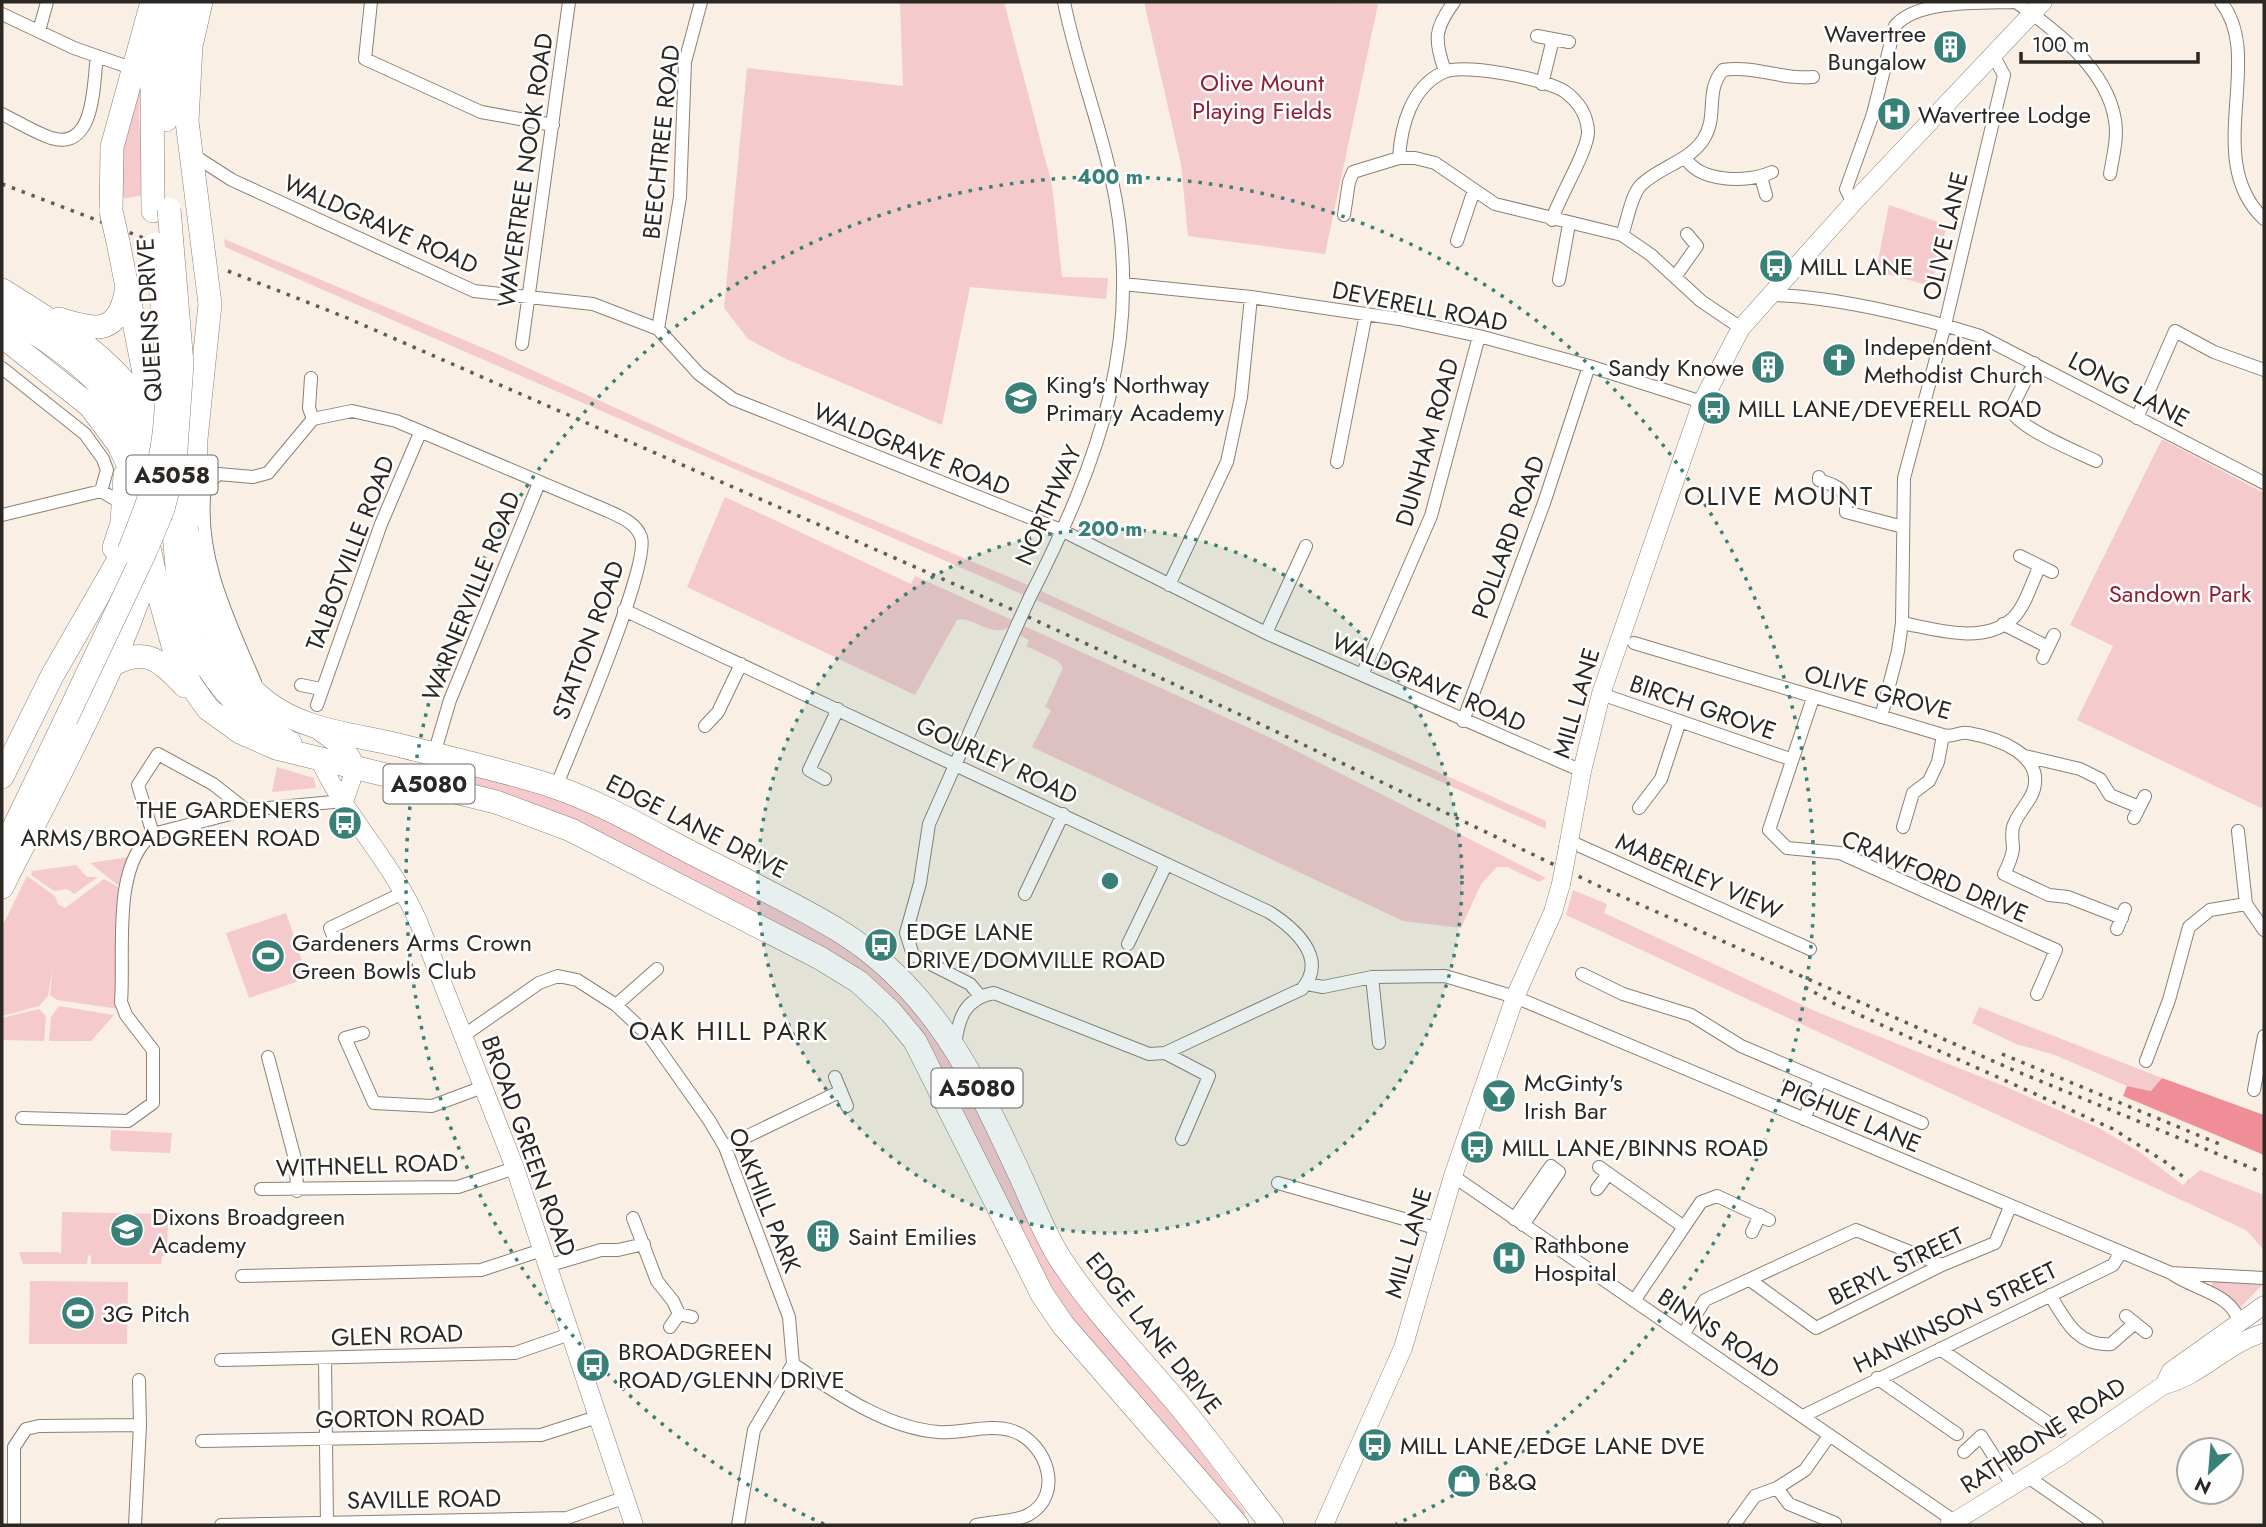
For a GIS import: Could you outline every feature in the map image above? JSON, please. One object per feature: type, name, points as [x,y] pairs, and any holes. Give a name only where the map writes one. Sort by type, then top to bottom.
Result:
[{"type":"highway","points":[[152,2],[118,117],[110,167],[111,211],[148,378],[161,466],[174,497]]},
{"type":"highway","name":"QUEENS DRIVE","points":[[2,852],[119,577],[152,487],[162,447],[165,382],[161,210],[152,84],[165,2]]},
{"type":"highway","name":"QUEENS DRIVE","points":[[161,210],[167,91],[183,2]]},
{"type":"highway","points":[[2,887],[168,547],[197,439],[205,379],[210,294],[187,121],[191,46],[201,2]]},
{"type":"highway","points":[[36,311],[92,330],[101,328],[118,314],[127,287]]},
{"type":"highway","points":[[2,290],[89,348],[117,373],[140,402],[155,429]]},
{"type":"highway","points":[[2,311],[79,363],[101,383],[161,466],[158,502],[189,626],[205,667],[217,684],[247,714],[313,755]]},
{"type":"highway","points":[[4,338],[90,406],[138,466],[161,466]]},
{"type":"highway","points":[[148,378],[160,391],[175,397],[191,394],[205,379]]},
{"type":"highway","points":[[98,594],[122,523],[201,403]]},
{"type":"highway","points":[[168,547],[174,497],[197,439]]},
{"type":"highway","points":[[2,777],[61,662],[125,549],[133,505],[125,480],[122,449]]},
{"type":"highway","name":"A5080","points":[[133,505],[168,547],[174,649],[202,703],[226,723],[260,742],[496,802],[572,830],[820,958],[875,995],[915,1041],[1042,1294],[1063,1325],[1237,1525]]},
{"type":"highway","points":[[125,549],[137,541],[168,547]]},
{"type":"highway","name":"EDGE LANE DRIVE","points":[[168,547],[240,675],[262,699],[434,754],[556,787],[601,806],[806,911],[883,962],[935,1015],[955,1047],[1002,1135],[1057,1254],[1095,1309],[1176,1401],[1272,1525]]},
{"type":"highway","points":[[61,662],[75,656],[91,660],[107,675]]},
{"type":"highway","points":[[107,675],[140,656],[157,660],[202,703]]},
{"type":"highway","name":"QUEENS DRIVE","points":[[2,816],[59,715]]},
{"type":"street","points":[[39,31],[47,2]]},
{"type":"street","points":[[371,2],[365,59],[481,112],[553,125]]},
{"type":"street","name":"WAVERTREE NOOK ROAD","points":[[522,344],[569,2]]},
{"type":"street","name":"BEECHTREE ROAD","points":[[658,329],[680,197],[685,62],[701,2]]},
{"type":"street","name":"NORTHWAY","points":[[980,996],[970,984],[921,962],[914,956],[906,941],[929,824],[1103,431],[1122,332],[1121,229],[1112,180],[1064,2]]},
{"type":"street","points":[[1445,71],[1438,52],[1436,30],[1454,2]]},
{"type":"street","points":[[1853,203],[1846,189],[1873,114],[1895,26],[1911,9],[1939,3],[2015,2],[2038,8],[2093,71],[2108,96],[2116,135],[2110,174]]},
{"type":"street","points":[[2224,2],[2235,11],[2249,32]]},
{"type":"street","name":"MILL LANE","points":[[1323,1522],[1403,1348],[1453,1177],[1514,997],[1553,912],[1569,844],[1581,771],[1601,694],[1702,402],[1741,328],[1768,295],[2038,8]]},
{"type":"street","points":[[2,14],[97,57],[131,68]]},
{"type":"street","points":[[1537,36],[1569,42]]},
{"type":"street","points":[[1542,84],[1553,39]]},
{"type":"street","name":"OLIVE LANE","points":[[1881,717],[1902,623],[1904,478],[1945,325],[2004,75],[1993,55]]},
{"type":"street","points":[[2,114],[49,137],[63,139],[77,134],[88,119],[97,57]]},
{"type":"street","points":[[1622,235],[1640,186],[1685,157],[1702,142],[1714,113],[1711,90],[1723,70],[1743,67],[1799,78],[1813,77]]},
{"type":"street","points":[[1399,158],[1401,129],[1408,110],[1430,81],[1445,71],[1474,68],[1563,90],[1584,112],[1588,141],[1559,196],[1552,220]]},
{"type":"street","points":[[2249,118],[2241,167],[2242,186],[2250,205],[2264,219]]},
{"type":"street","name":"WALDGRAVE ROAD","points":[[190,150],[201,163],[232,180],[474,290],[593,304],[658,329],[699,374],[733,399],[1061,530],[1266,633],[1581,771]]},
{"type":"street","points":[[1685,157],[1689,164],[1704,174],[1735,179],[1766,175],[1766,195]]},
{"type":"street","points":[[1345,215],[1352,202],[1353,172],[1399,158],[1436,163],[1495,204],[1622,235],[1701,301],[1741,328]]},
{"type":"street","points":[[195,197],[211,179],[232,180]]},
{"type":"street","points":[[1457,241],[1474,190]]},
{"type":"street","points":[[1559,280],[1569,224]]},
{"type":"street","points":[[1675,277],[1702,242],[1687,234]]},
{"type":"street","name":"DEVERELL ROAD","points":[[1123,285],[1251,297],[1366,314],[1479,336],[1589,366],[1702,402]]},
{"type":"street","name":"LONG LANE","points":[[1768,295],[1794,295],[1945,325],[1980,335],[2264,483]]},
{"type":"street","points":[[1169,585],[1227,462],[1241,397],[1251,297]]},
{"type":"street","points":[[1337,463],[1366,314]]},
{"type":"street","points":[[2137,418],[2175,331],[2214,352],[2264,370]]},
{"type":"street","name":"DUNHAM ROAD","points":[[1362,675],[1431,516],[1479,336]]},
{"type":"street","points":[[2034,363],[2011,409],[2012,415],[2023,424],[2096,461]]},
{"type":"street","name":"POLLARD ROAD","points":[[1463,721],[1544,503],[1589,366]]},
{"type":"street","points":[[2,368],[95,446],[107,470],[101,491]]},
{"type":"street","points":[[262,699],[225,615],[208,547],[205,487],[218,474],[253,477],[268,473],[313,419],[309,408],[311,378]]},
{"type":"street","name":"WARNERVILLE ROAD","points":[[313,419],[352,411],[372,413],[539,483],[450,700],[434,754]]},
{"type":"street","name":"TALBOTVILLE ROAD","points":[[314,715],[380,524],[420,433]]},
{"type":"street","points":[[1819,477],[1819,480],[1841,488],[1846,494],[1846,512],[1903,527]]},
{"type":"street","name":"STATTON ROAD","points":[[539,483],[631,523],[641,537],[642,550],[624,610],[556,787]]},
{"type":"street","points":[[2,515],[101,491],[133,505]]},
{"type":"street","points":[[1266,633],[1306,546]]},
{"type":"street","points":[[1902,623],[1961,634],[2003,624],[2014,618],[2046,569],[2020,556]]},
{"type":"street","name":"GOURLEY ROAD","points":[[624,610],[1269,912],[1294,928],[1311,960],[1307,984]]},
{"type":"street","points":[[2003,624],[2048,646]]},
{"type":"street","name":"OLIVE GROVE","points":[[1634,643],[1943,735],[1953,737],[1967,732],[1998,742],[2025,756],[2080,769],[2100,779],[2110,795],[2139,807]]},
{"type":"street","points":[[705,726],[718,712],[741,664]]},
{"type":"street","name":"TALBOTVILLE ROAD","points":[[301,685],[321,689]]},
{"type":"street","name":"BIRCH GROVE","points":[[1601,694],[1790,760]]},
{"type":"street","name":"CRAWFORD DRIVE","points":[[1813,698],[1790,760],[1769,830],[1787,848],[1840,853],[2056,950],[2037,994]]},
{"type":"street","points":[[825,779],[809,770],[838,709]]},
{"type":"street","points":[[22,1118],[128,1121],[153,1103],[153,1050],[126,1015],[121,1002],[125,890],[134,854],[142,842],[153,834],[246,810],[344,801],[354,766],[347,748],[314,715]]},
{"type":"street","points":[[1639,808],[1661,779],[1680,721]]},
{"type":"street","points":[[1903,826],[1913,793],[1929,781],[1938,762],[1943,735]]},
{"type":"street","points":[[153,834],[138,785],[158,754],[213,784],[246,810]]},
{"type":"street","name":"BROAD GREEN ROAD","points":[[313,755],[405,892],[515,1168],[634,1525]]},
{"type":"street","points":[[2025,756],[2031,762],[2035,781],[2033,792],[2013,827],[2013,851],[2004,874],[2049,895],[2067,897],[2121,919]]},
{"type":"street","points":[[1025,894],[1063,814]]},
{"type":"street","points":[[2238,831],[2246,904],[2264,930]]},
{"type":"street","name":"MABERLEY VIEW","points":[[1569,844],[1810,949]]},
{"type":"street","points":[[1128,944],[1166,865]]},
{"type":"street","points":[[336,943],[330,928],[405,892]]},
{"type":"street","points":[[2146,1061],[2189,927],[2210,910],[2246,904]]},
{"type":"street","points":[[616,1006],[657,969]]},
{"type":"street","points":[[1582,974],[1597,976],[1623,994],[1691,1015],[1741,1046],[1922,1123]]},
{"type":"street","name":"PIGHUE LANE","points":[[1307,984],[1323,987],[1372,977],[1445,976],[1514,997],[2120,1254],[2171,1273],[2185,1283],[2227,1302],[2237,1312],[2241,1325]]},
{"type":"street","name":"OAKHILL PARK","points":[[463,1036],[552,977],[578,980],[616,1006],[651,1038],[725,1147],[789,1317],[793,1364]]},
{"type":"street","points":[[1372,977],[1380,1043]]},
{"type":"street","points":[[955,1047],[964,1010],[980,996],[1000,994],[1149,1054],[1165,1053],[1302,989],[1307,984]]},
{"type":"street","points":[[363,1033],[345,1038],[374,1103],[432,1106],[483,1087]]},
{"type":"street","points":[[2258,1086],[2264,1036]]},
{"type":"street","points":[[1165,1053],[1209,1076],[1182,1139]]},
{"type":"street","points":[[268,1058],[296,1163],[297,1191]]},
{"type":"street","points":[[835,1077],[847,1106]]},
{"type":"street","points":[[1804,1119],[1820,1081]]},
{"type":"street","points":[[725,1147],[841,1091]]},
{"type":"street","name":"WITHNELL ROAD","points":[[261,1189],[297,1191],[458,1187],[515,1168]]},
{"type":"street","points":[[1597,1189],[1604,1171],[1684,1227]]},
{"type":"street","name":"BINNS ROAD","points":[[1453,1177],[1805,1415],[1829,1436],[1955,1524]]},
{"type":"street","points":[[1278,1183],[1439,1229]]},
{"type":"street","points":[[1634,1301],[1702,1202],[1717,1196],[1765,1217],[1752,1232]]},
{"type":"street","name":"BERYL STREET","points":[[1750,1280],[1816,1328],[1942,1265],[1995,1243],[2010,1207]]},
{"type":"street","points":[[633,1218],[657,1281],[685,1316],[670,1327]]},
{"type":"street","points":[[1684,1333],[1705,1300],[1856,1230],[1942,1265]]},
{"type":"street","points":[[242,1276],[481,1270],[644,1244]]},
{"type":"street","name":"HANKINSON STREET","points":[[1805,1415],[2113,1265],[2120,1254]]},
{"type":"street","name":"PIGHUE LANE","points":[[2171,1273],[2264,1278]]},
{"type":"street","points":[[2050,1294],[2075,1333],[2090,1342],[2111,1344],[2130,1319],[2146,1332]]},
{"type":"street","name":"RATHBONE ROAD","points":[[2164,1385],[2171,1371],[2241,1325],[2264,1305]]},
{"type":"street","name":"RATHBONE ROAD","points":[[1955,1524],[2164,1385],[2177,1382],[2245,1338],[2264,1333]]},
{"type":"street","name":"GLEN ROAD","points":[[221,1360],[515,1353],[570,1334]]},
{"type":"street","points":[[1940,1349],[2060,1431]]},
{"type":"street","points":[[325,1358],[327,1524]]},
{"type":"street","points":[[738,1525],[754,1430],[793,1364],[837,1394],[918,1428],[950,1432],[1000,1429],[1014,1431],[1027,1441],[1042,1456],[1047,1467],[1050,1485],[1043,1503],[1028,1516],[976,1525]]},
{"type":"street","points":[[1877,1378],[1957,1434]]},
{"type":"street","points":[[135,1525],[140,1425],[139,1380]]},
{"type":"street","name":"GORTON ROAD","points":[[201,1441],[326,1441],[541,1435],[597,1417]]},
{"type":"street","points":[[14,1525],[14,1447],[26,1429],[39,1426],[140,1425]]},
{"type":"street","points":[[1734,1525],[1755,1496],[1777,1488],[1805,1470],[1829,1436]]},
{"type":"street","points":[[1964,1452],[1981,1436],[2020,1481],[2097,1525]]},
{"type":"street","points":[[1777,1488],[1789,1504],[1814,1521],[1835,1523]]},
{"type":"street","name":"SAVILLE ROAD","points":[[221,1525],[567,1518],[623,1498]]},
{"type":"green space","points":[[900,2],[1004,2],[1052,185],[1062,277],[1108,278],[1106,299],[970,287],[942,425],[786,359],[748,339],[724,308],[747,68],[903,86]]},
{"type":"green space","name":"Olive Mount Playing Fields","points":[[1144,2],[1378,4],[1325,254],[1188,236],[1181,164]]},
{"type":"green space","points":[[141,77],[139,114],[144,195],[120,199],[113,173]]},
{"type":"green space","points":[[1889,205],[1947,225],[1931,286],[1876,271]]},
{"type":"green space","points":[[224,239],[495,353],[732,461],[1028,585],[1024,595],[225,247]]},
{"type":"green space","name":"Sandown Park","points":[[2162,439],[2264,493],[2264,806],[2261,808],[2077,720],[2113,646],[2070,625]]},
{"type":"green space","points":[[725,497],[911,584],[915,576],[1012,620],[1007,629],[999,630],[968,620],[957,620],[915,695],[687,587]]},
{"type":"green space","points":[[1041,591],[1546,821],[1546,829],[1036,600]]},
{"type":"green space","points":[[1024,626],[1271,738],[1546,878],[1539,882],[1507,867],[1497,867],[1481,884],[1461,928],[1403,921],[1032,747],[1051,710],[1045,707],[1063,668],[1058,661],[1026,646],[1029,640],[1019,635]]},
{"type":"green space","points":[[423,763],[493,780],[590,810],[822,930],[889,978],[946,1050],[1053,1264],[1077,1303],[1166,1405],[1246,1513],[1241,1517],[1072,1329],[906,1018],[498,791],[422,772]]},
{"type":"green space","points":[[277,767],[314,778],[316,788],[272,792]]},
{"type":"green space","points":[[129,857],[119,886],[90,863]]},
{"type":"green space","points":[[76,865],[87,877],[98,877],[74,894],[67,889],[54,891],[31,875],[32,871]]},
{"type":"green space","points":[[27,876],[55,896],[58,904],[65,908],[104,879],[120,888],[119,1009],[57,1000],[50,995],[53,966],[48,996],[39,1006],[2,1016],[2,927]]},
{"type":"green space","points":[[1573,890],[1607,904],[1604,913],[1817,1012],[2004,1086],[2099,1128],[2138,1151],[2183,1185],[2200,1170],[2264,1195],[2264,1250],[2246,1230],[1566,915]]},
{"type":"green space","name":"Gardeners Arms Crown Green Bowls Club","points":[[286,913],[308,978],[249,998],[226,933]]},
{"type":"green space","points":[[59,1006],[114,1015],[91,1041],[49,1041],[51,1017]]},
{"type":"green space","points":[[1979,1007],[2162,1078],[2152,1091],[2127,1086],[2055,1055],[2016,1044],[1972,1023]]},
{"type":"green space","points":[[39,1009],[46,1016],[44,1041],[2,1040],[2,1018]]},
{"type":"green space","points":[[111,1130],[172,1133],[170,1153],[113,1151],[110,1149]]},
{"type":"green space","points":[[62,1212],[168,1214],[167,1256],[162,1256],[161,1264],[91,1264],[91,1256],[88,1255],[87,1264],[23,1264],[19,1252],[59,1252],[61,1255]]},
{"type":"green space","points":[[2214,1279],[2262,1285],[2239,1309],[2210,1290]]},
{"type":"green space","name":"3G Pitch","points":[[30,1281],[128,1282],[127,1344],[29,1344]]},
{"type":"shaded area","points":[[2162,1078],[2264,1115],[2264,1155],[2123,1096],[2127,1086],[2151,1091]]},
{"type":"railway","points":[[2,184],[178,251]]},
{"type":"railway","points":[[228,271],[345,317],[1011,609],[1256,722],[1605,889],[2011,1069],[2264,1173]]},
{"type":"railway","points":[[1805,987],[1835,1004],[2113,1129],[2167,1163],[2188,1181]]},
{"type":"railway","points":[[2002,1054],[2222,1145]]},
{"type":"place","name":"Wavertree Bungalow","points":[[1950,47]]},
{"type":"place","name":"Wavertree Lodge","points":[[1894,114]]},
{"type":"place","name":"MILL LANE","points":[[1776,266]]},
{"type":"place","name":"Independent Methodist Church","points":[[1839,360]]},
{"type":"place","name":"Sandy Knowe","points":[[1768,367]]},
{"type":"place","name":"King's Northway Primary Academy","points":[[1021,398]]},
{"type":"place","name":"MILL LANE/DEVERELL ROAD","points":[[1714,408]]},
{"type":"place","name":"THE GARDENERS ARMS/BROADGREEN ROAD","points":[[345,823]]},
{"type":"place","name":"EDGE LANE DRIVE/DOMVILLE ROAD","points":[[881,945]]},
{"type":"place","name":"Gardeners Arms Crown Green Bowls Club","points":[[268,956]]},
{"type":"place","name":"McGinty's Irish Bar","points":[[1499,1096]]},
{"type":"place","name":"MILL LANE/BINNS ROAD","points":[[1477,1147]]},
{"type":"place","name":"Dixons Broadgreen Academy","points":[[127,1230]]},
{"type":"place","name":"Saint Emilies","points":[[823,1236]]},
{"type":"place","name":"Rathbone Hospital","points":[[1509,1258]]},
{"type":"place","name":"3G Pitch","points":[[78,1313]]},
{"type":"place","name":"BROADGREEN ROAD/GLENN DRIVE","points":[[593,1365]]},
{"type":"place","name":"MILL LANE/EDGE LANE DVE","points":[[1375,1445]]},
{"type":"place","name":"B&Q","points":[[1464,1481]]},
{"type":"district","name":"OLIVE MOUNT","points":[[1779,496]]},
{"type":"district","name":"OAK HILL PARK","points":[[729,1031]]}]
